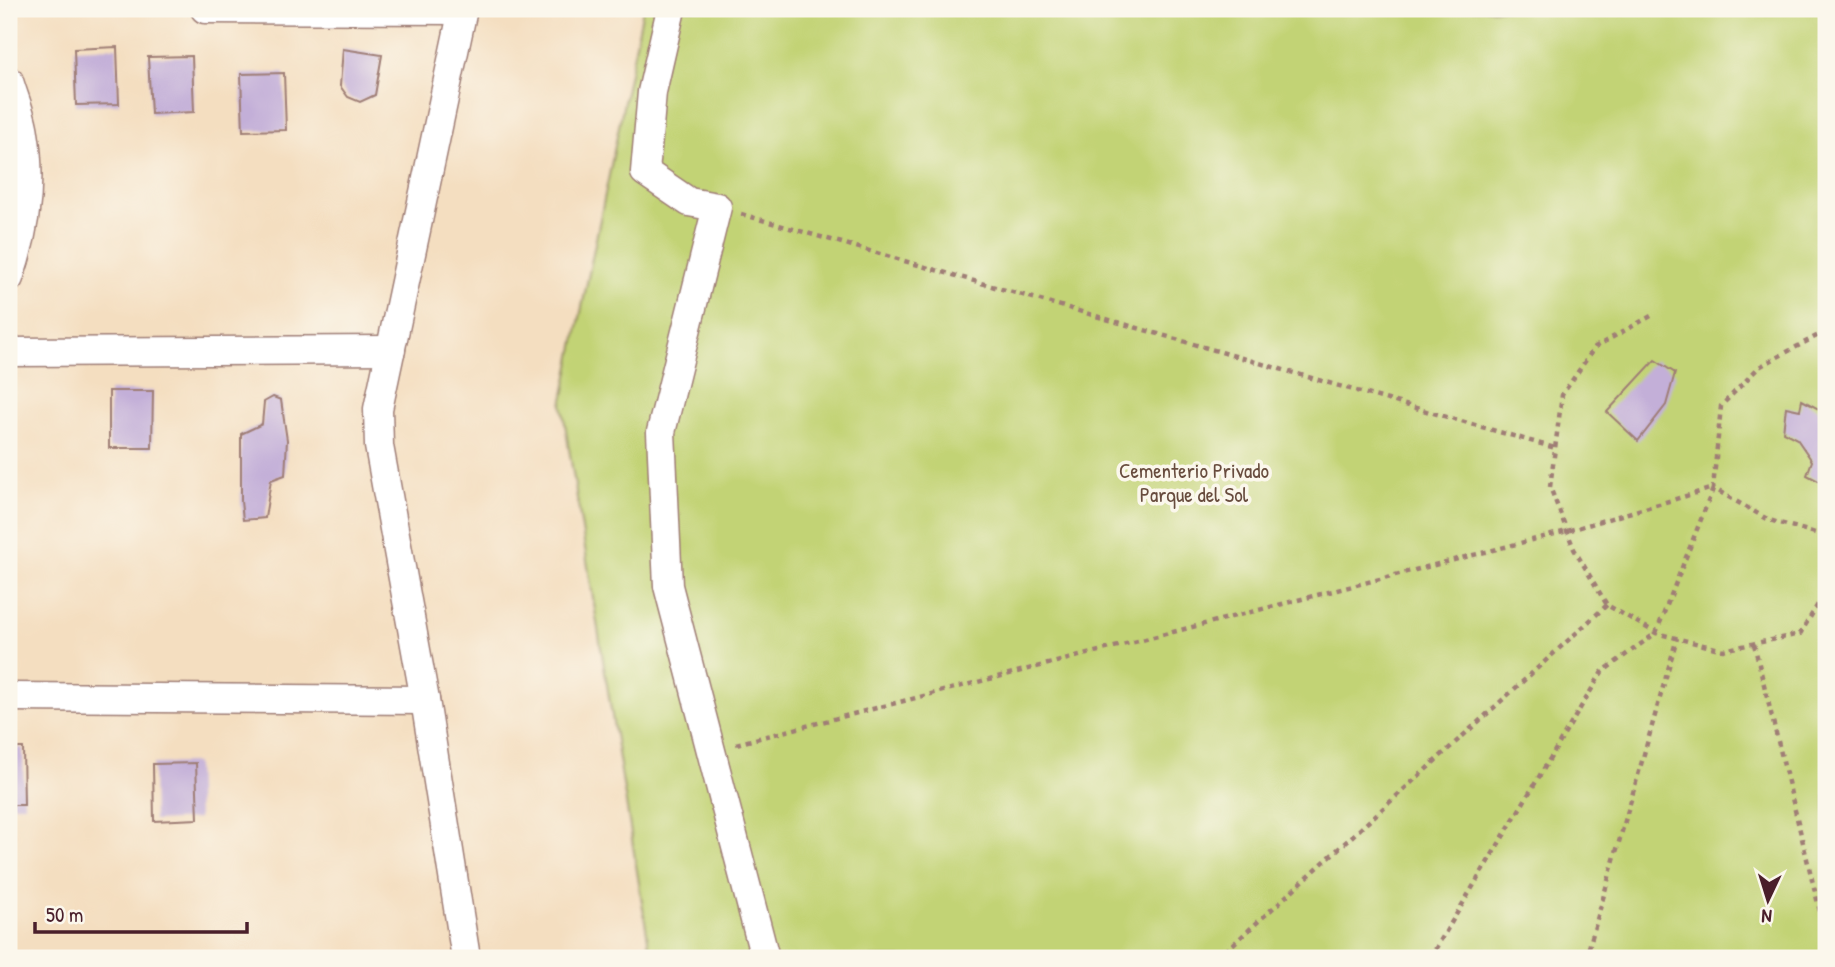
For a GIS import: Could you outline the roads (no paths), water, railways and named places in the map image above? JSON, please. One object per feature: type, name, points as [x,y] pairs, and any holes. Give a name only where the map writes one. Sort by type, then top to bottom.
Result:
[{"type":"street","points":[[205,9],[462,9],[378,410],[379,446],[425,700],[466,958]]},
{"type":"street","points":[[671,9],[652,92],[645,172],[689,202],[717,207],[661,432],[668,586],[765,958]]},
{"type":"street","points":[[9,81],[24,132],[27,195],[17,255],[9,278]]},
{"type":"street","points":[[9,352],[391,350]]},
{"type":"street","points":[[9,697],[425,700]]},
{"type":"park label","name":"Cementerio Privado Parque del Sol","points":[[1194,483]]}]
